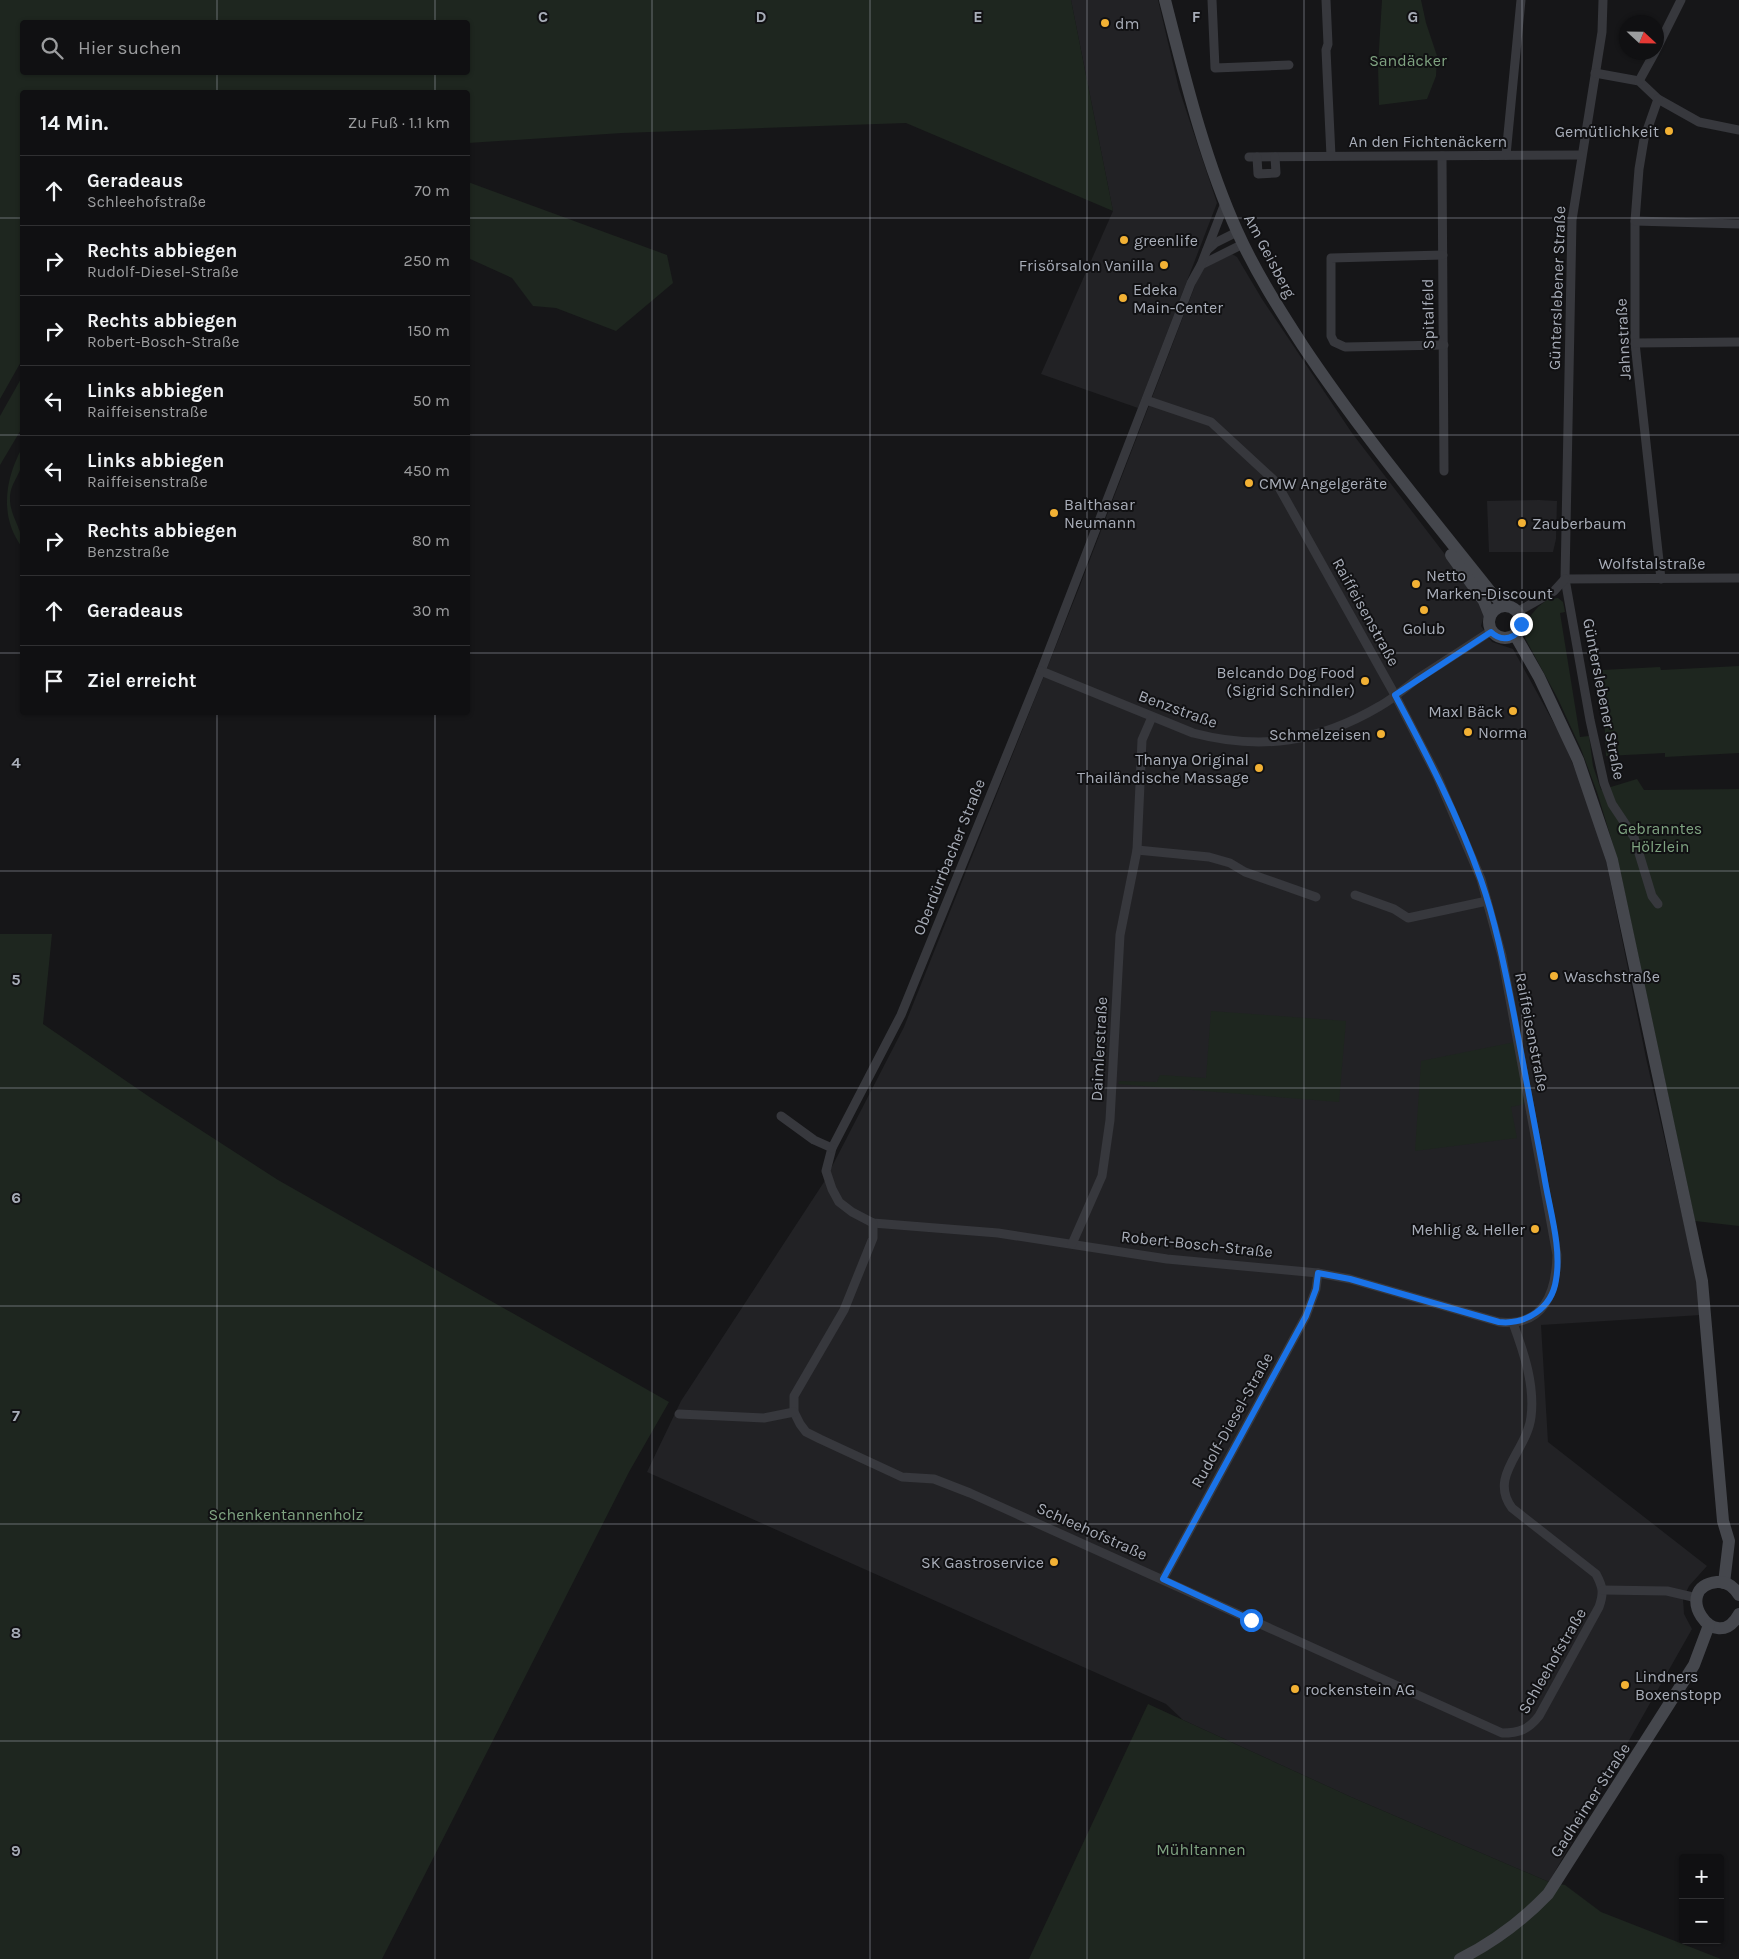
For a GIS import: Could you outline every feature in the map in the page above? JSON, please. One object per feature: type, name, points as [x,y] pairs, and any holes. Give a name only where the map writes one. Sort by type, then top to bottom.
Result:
[{"type":"street","name":"Am Geisberg","points":[[1165,0],[1190,97],[1225,203],[1243,244],[1280,311],[1337,398],[1411,495],[1493,595],[1512,609]]},
{"type":"street","points":[[1212,0],[1214,68],[1289,64]]},
{"type":"street","points":[[1326,0],[1328,44],[1326,56],[1331,156]]},
{"type":"street","points":[[1506,155],[1521,0]]},
{"type":"street","name":"Günterslebener Straße","points":[[1603,0],[1602,32],[1572,220],[1565,578],[1590,720],[1604,783],[1612,804],[1634,837],[1652,896],[1658,904]]},
{"type":"street","points":[[1664,35],[1681,0]]},
{"type":"street","points":[[1639,81],[1651,60]]},
{"type":"street","points":[[1594,73],[1639,81],[1658,99],[1700,122],[1739,130]]},
{"type":"street","name":"Jahnstraße","points":[[1658,99],[1644,139],[1639,169],[1635,221],[1635,343],[1661,579]]},
{"type":"street","name":"An den Fichtenäckern","points":[[1275,157],[1276,174],[1258,174],[1253,157],[1581,155]]},
{"type":"street","name":"Spitalfeld","points":[[1442,156],[1444,471]]},
{"type":"street","name":"Oberdürrbacher Straße","points":[[873,1223],[852,1212],[839,1202],[826,1171],[832,1148],[901,1015],[1041,670],[1191,282],[1201,264],[1225,203]]},
{"type":"street","points":[[1635,221],[1739,224]]},
{"type":"street","points":[[1205,252],[1215,242],[1237,232]]},
{"type":"street","points":[[1201,264],[1243,244]]},
{"type":"street","points":[[1443,255],[1332,258],[1331,336],[1334,342],[1344,347],[1444,345]]},
{"type":"street","points":[[1635,343],[1739,342]]},
{"type":"street","name":"Raiffeisenstraße","points":[[1146,400],[1211,422],[1276,482],[1395,695],[1437,776],[1461,830],[1487,901],[1502,956],[1557,1255],[1556,1281],[1548,1300],[1534,1315],[1513,1324]]},
{"type":"street","name":"Am Geisberg","points":[[1411,495],[1428,523],[1484,601],[1490,616]]},
{"type":"street","points":[[1512,609],[1521,624],[1515,635],[1504,639],[1491,632],[1489,626],[1490,616],[1496,609],[1512,609],[1554,590],[1565,578]]},
{"type":"street","name":"Wolfstalstraße","points":[[1565,578],[1739,578]]},
{"type":"street","name":"Benzstraße","points":[[1041,670],[1193,733],[1212,738],[1268,743],[1321,734],[1382,705],[1491,632]]},
{"type":"street","points":[[1515,635],[1560,720],[1593,798],[1612,860],[1702,1281],[1723,1520],[1729,1541],[1724,1583]]},
{"type":"street","name":"Daimlerstraße","points":[[1072,1244],[1102,1176],[1110,1120],[1120,934],[1138,850],[1142,740],[1152,717]]},
{"type":"street","points":[[1138,850],[1209,857],[1230,862],[1245,872],[1316,897]]},
{"type":"street","points":[[1355,895],[1394,909],[1408,918],[1487,901]]},
{"type":"street","points":[[781,1116],[814,1140],[832,1148]]},
{"type":"street","points":[[679,1414],[764,1418],[794,1412],[794,1396],[844,1310],[873,1238],[873,1223]]},
{"type":"street","name":"Robert-Bosch-Straße","points":[[873,1223],[998,1233],[1167,1259],[1318,1273],[1350,1279],[1499,1322],[1513,1324]]},
{"type":"street","name":"Rudolf-Diesel-Straße","points":[[1163,1579],[1306,1316],[1316,1289],[1318,1273]]},
{"type":"street","points":[[1513,1324],[1527,1360],[1532,1416],[1528,1434],[1505,1476],[1503,1489],[1506,1500],[1512,1508],[1596,1574],[1603,1590],[1667,1591],[1697,1598]]},
{"type":"street","name":"Schleehofstraße","points":[[794,1412],[806,1432],[902,1477],[934,1479],[970,1493],[1502,1734],[1517,1733],[1531,1727],[1540,1716],[1599,1607],[1603,1590]]},
{"type":"street","points":[[1739,1595],[1731,1586],[1717,1582],[1705,1587],[1697,1598],[1697,1611],[1700,1617],[1709,1625],[1722,1627],[1728,1625],[1739,1614]]},
{"type":"street","name":"Gadheimer Straße","points":[[1460,1959],[1503,1935],[1526,1917],[1548,1894],[1694,1665],[1709,1625]]},
{"type":"shaded area","points":[[1071,0],[1158,0],[1179,89],[1217,203],[1138,408],[1041,374],[1113,211]]},
{"type":"shaded area","points":[[1232,254],[1237,257],[1262,299],[1352,433],[1486,608],[1481,626],[1492,642],[1513,649],[1562,738],[1586,796],[1607,865],[1646,1058],[1696,1276],[1701,1315],[1541,1325],[1548,1442],[1707,1566],[1689,1586],[1683,1599],[1684,1614],[1692,1629],[1549,1882],[1351,1797],[1183,1720],[1166,1704],[647,1472],[681,1401],[824,1182],[904,1027],[1079,588],[1201,270]]},
{"type":"shaded area","name":"Zauberbaum","points":[[1487,501],[1557,501],[1556,539],[1553,552],[1489,552]]},
{"type":"green space","points":[[0,0],[1071,0],[1113,211],[906,123],[622,133],[470,143],[470,90],[20,90],[20,364],[0,399]]},
{"type":"green space","name":"Sandäcker","points":[[1382,0],[1421,0],[1426,23],[1437,56],[1436,76],[1427,99],[1379,105],[1378,65]]},
{"type":"green space","points":[[470,183],[667,255],[673,283],[616,331],[556,308],[533,306],[512,278],[470,259]]},
{"type":"green space","points":[[20,381],[20,431],[0,465],[0,416]]},
{"type":"green space","points":[[20,452],[20,469],[12,487],[10,503],[20,534],[20,544],[10,524],[7,499],[11,473]]},
{"type":"green space","name":"Gebranntes Hölzlein","points":[[1558,598],[1563,602],[1565,612],[1560,613],[1580,737],[1589,736],[1593,766],[1601,790],[1637,779],[1644,790],[1739,789],[1739,1226],[1695,1221],[1618,861],[1597,792],[1581,749],[1558,699],[1525,638],[1527,620],[1548,599]]},
{"type":"green space","points":[[1739,666],[1739,753],[1665,757],[1665,753],[1606,756],[1602,670],[1660,667],[1661,670]]},
{"type":"green space","name":"Schenkentannenholz","points":[[0,934],[52,934],[43,1024],[151,1098],[278,1180],[669,1402],[629,1472],[382,1959],[0,1959]]},
{"type":"green space","points":[[1211,1011],[1346,1021],[1339,1102],[1118,1084],[1119,1081],[1157,1082],[1160,1075],[1206,1078]]},
{"type":"green space","points":[[1515,1042],[1525,1104],[1511,1107],[1517,1138],[1415,1151],[1421,1061]]},
{"type":"green space","name":"Mühltannen","points":[[1148,1704],[1351,1797],[1549,1882],[1565,1885],[1601,1912],[1721,1959],[1029,1959]]},
{"type":"place","name":"dm","points":[[1105,23]]},
{"type":"place","name":"Gemütlichkeit","points":[[1669,131]]},
{"type":"place","name":"greenlife","points":[[1124,240]]},
{"type":"place","name":"Frisörsalon Vanilla","points":[[1164,265]]},
{"type":"place","name":"Edeka Main-Center","points":[[1123,298]]},
{"type":"place","name":"CMW Angelgeräte","points":[[1249,483]]},
{"type":"place","name":"Balthasar Neumann","points":[[1054,513]]},
{"type":"place","name":"Zauberbaum","points":[[1522,523]]},
{"type":"place","name":"Netto Marken-Discount","points":[[1416,584]]},
{"type":"place","name":"Golub","points":[[1424,610]]},
{"type":"place","name":"Belcando Dog Food (Sigrid Schindler)","points":[[1365,681]]},
{"type":"place","name":"Maxl Bäck","points":[[1513,711]]},
{"type":"place","name":"Norma","points":[[1468,732]]},
{"type":"place","name":"Schmelzeisen","points":[[1381,734]]},
{"type":"place","name":"Thanya Original Thailändische Massage","points":[[1259,768]]},
{"type":"place","name":"Waschstraße","points":[[1554,976]]},
{"type":"place","name":"Mehlig & Heller","points":[[1535,1229]]},
{"type":"place","name":"SK Gastroservice","points":[[1054,1562]]},
{"type":"place","name":"Lindners Boxenstopp","points":[[1625,1685]]},
{"type":"place","name":"rockenstein AG","points":[[1295,1689]]},
{"type":"route","points":[[1251,1620],[1163,1579],[1306,1316],[1316,1289],[1318,1273],[1350,1279],[1499,1322],[1513,1324],[1534,1315],[1548,1300],[1556,1281],[1557,1255],[1535,1124],[1502,956],[1481,879],[1437,776],[1395,695],[1491,632],[1500,638],[1511,638],[1518,632],[1521,624]]}]
